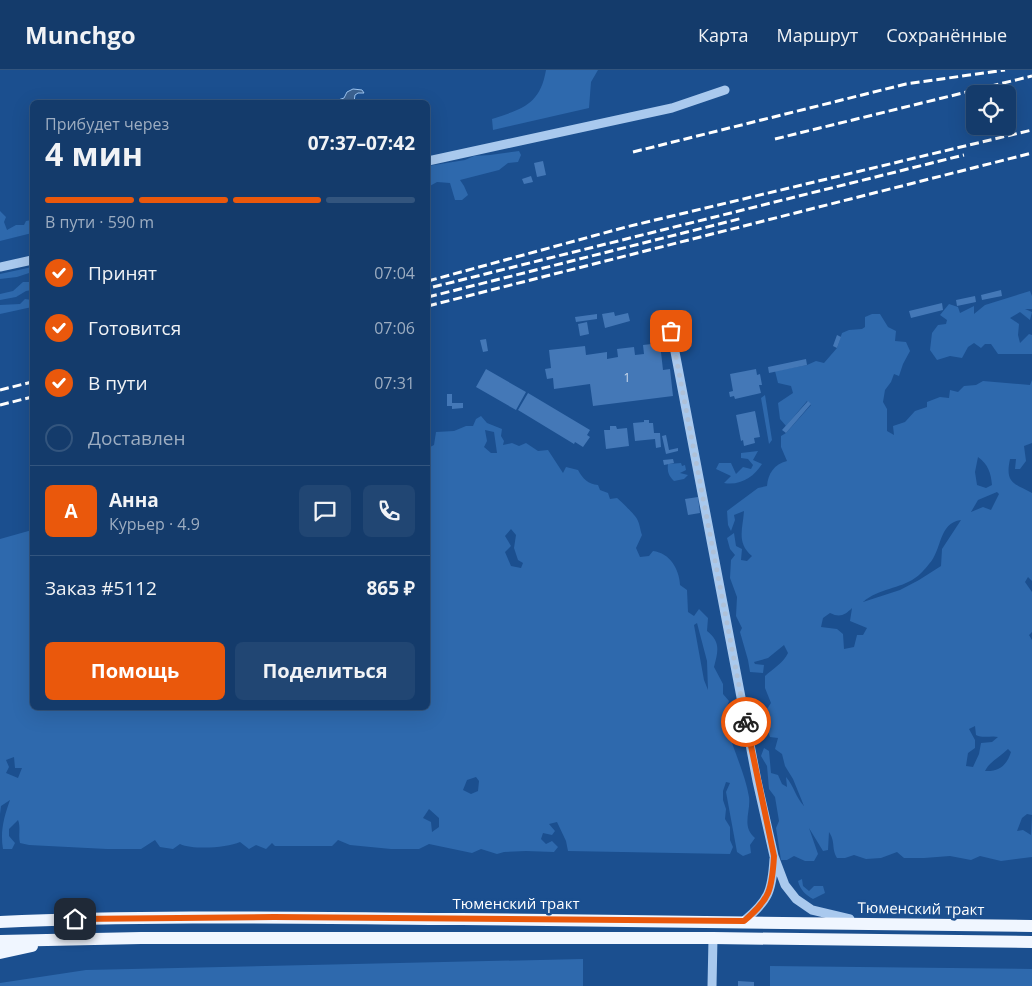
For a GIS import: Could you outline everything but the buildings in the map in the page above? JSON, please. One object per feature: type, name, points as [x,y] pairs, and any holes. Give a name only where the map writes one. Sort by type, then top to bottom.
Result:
[{"type":"main road","points":[[0,917],[56,920]]},
{"type":"main road","name":"Тюменский тракт","points":[[0,922],[284,917],[744,921],[1032,926]]},
{"type":"main road","points":[[0,941],[71,939],[713,938],[1032,942]]},
{"type":"main road","points":[[0,953],[71,939]]},
{"type":"street","points":[[430,161],[672,108],[725,90]]},
{"type":"street","points":[[0,267],[30,260]]},
{"type":"street","points":[[671,331],[757,781],[774,856],[785,886],[796,899],[812,910],[866,923]]},
{"type":"street","points":[[744,921],[760,908],[768,895],[774,856]]},
{"type":"street","points":[[712,986],[713,938]]},
{"type":"shaded area","points":[[546,70],[598,70],[591,82],[589,108],[493,130],[492,119],[521,108],[534,98],[543,82]]},
{"type":"shaded area","points":[[353,89],[362,90],[364,93],[355,95],[354,100],[338,100],[344,98],[347,92]]},
{"type":"shaded area","points":[[519,151],[521,155],[518,162],[508,163],[499,170],[460,180],[468,195],[462,200],[455,200],[450,183],[437,182],[430,186],[430,166],[465,160],[474,156]]},
{"type":"shaded area","points":[[0,211],[6,217],[4,222],[7,230],[16,225],[24,225],[26,221],[30,220],[30,234],[0,241]]},
{"type":"shaded area","points":[[30,267],[30,273],[17,277],[0,279],[0,274]]},
{"type":"shaded area","points":[[23,282],[30,282],[30,290],[16,297],[0,300],[0,294],[13,291]]},
{"type":"shaded area","points":[[1030,291],[1032,309],[1025,309],[1032,312],[1030,320],[1020,312],[1010,318],[1019,324],[1018,335],[1020,343],[1029,334],[1032,335],[1032,354],[998,354],[991,344],[985,344],[981,348],[974,343],[968,347],[962,358],[950,356],[937,360],[930,350],[932,333],[938,325],[946,324],[947,320],[940,315],[949,304],[958,307],[960,313],[974,306],[974,314],[985,305]]},
{"type":"shaded area","points":[[25,299],[30,300],[30,307],[0,314],[0,305],[20,304]]},
{"type":"shaded area","points":[[872,314],[880,314],[888,327],[896,331],[895,341],[906,342],[910,351],[899,376],[894,374],[885,390],[883,402],[887,409],[887,431],[894,435],[893,426],[905,422],[915,411],[927,407],[927,402],[940,397],[949,398],[950,390],[958,392],[964,386],[976,385],[983,381],[1030,385],[1032,380],[1032,443],[1024,446],[1026,461],[1020,469],[1015,469],[1016,459],[1010,459],[1009,473],[1010,478],[1015,484],[1032,493],[1032,581],[1028,577],[1025,582],[1032,592],[1032,632],[1029,635],[1032,640],[1032,815],[1032,857],[1001,861],[980,856],[971,860],[950,856],[904,858],[897,852],[881,858],[866,859],[854,855],[837,858],[829,832],[828,850],[823,851],[809,828],[818,854],[814,861],[805,861],[794,856],[787,860],[781,860],[776,828],[779,821],[775,797],[769,789],[767,766],[761,756],[764,748],[769,751],[771,773],[778,775],[782,784],[787,787],[786,777],[804,806],[793,779],[785,766],[782,754],[775,749],[778,738],[770,737],[766,725],[770,716],[767,709],[771,703],[765,688],[765,676],[788,653],[784,645],[768,658],[754,662],[755,664],[764,665],[763,673],[750,672],[740,632],[742,628],[736,616],[737,597],[730,578],[731,560],[735,555],[730,549],[727,538],[734,533],[736,546],[742,549],[741,560],[747,561],[752,556],[742,541],[744,511],[734,515],[735,520],[731,531],[728,525],[727,511],[758,488],[767,486],[772,470],[782,462],[787,461],[781,447],[781,436],[786,433],[811,405],[807,401],[786,426],[780,419],[778,403],[793,393],[791,386],[778,383],[775,371],[807,365],[816,361],[824,363],[837,348],[842,333],[865,327],[865,317]],"holes":[[[978,457],[988,469],[992,485],[986,488],[977,485],[975,472]],[[997,492],[999,494],[991,510],[983,507],[971,512],[978,500]],[[961,520],[942,549],[941,566],[900,590],[863,602],[869,597],[909,582],[919,575],[933,558],[948,526]],[[852,608],[850,621],[867,628],[863,635],[857,635],[854,647],[844,649],[843,634],[837,629],[821,627],[823,618],[830,613],[842,615]],[[975,726],[976,735],[998,737],[992,742],[981,743],[979,754],[973,767],[966,766],[968,753],[975,748],[975,740],[969,729]],[[1008,749],[1011,752],[1002,767],[985,771],[990,764]],[[1027,814],[1032,815],[1031,835],[1023,830],[1017,831],[1022,818]]]},
{"type":"shaded area","points":[[765,395],[772,440],[769,444],[761,398]]},
{"type":"shaded area","points":[[481,416],[487,423],[502,429],[503,445],[512,443],[519,446],[526,443],[538,451],[548,450],[563,473],[566,467],[578,470],[586,480],[598,485],[600,490],[608,493],[610,499],[617,498],[637,519],[642,535],[636,548],[640,557],[649,556],[653,551],[659,552],[669,558],[676,568],[680,585],[687,590],[688,612],[694,616],[699,609],[708,618],[707,631],[715,639],[717,656],[714,667],[723,684],[723,694],[729,701],[726,709],[730,713],[727,729],[735,735],[732,743],[744,776],[749,797],[747,824],[748,829],[755,838],[750,845],[751,853],[743,856],[737,852],[726,792],[730,783],[726,782],[723,800],[726,809],[725,819],[730,827],[730,840],[733,847],[730,854],[568,851],[566,841],[557,822],[549,824],[555,831],[552,835],[543,833],[541,839],[546,844],[552,841],[558,847],[554,852],[526,851],[497,854],[481,849],[472,853],[429,844],[419,849],[391,849],[350,845],[338,840],[332,846],[275,846],[272,843],[266,849],[256,845],[249,849],[240,842],[227,846],[210,847],[193,847],[180,844],[173,849],[160,847],[155,840],[141,849],[29,845],[20,843],[18,820],[9,829],[9,836],[15,843],[12,849],[3,849],[3,824],[10,800],[1,806],[0,814],[0,539],[30,531],[30,710],[430,710],[430,447],[434,445],[436,432],[454,431],[466,426],[473,426],[476,419]],"holes":[[[485,430],[494,432],[497,453],[491,453],[484,447],[487,441]],[[511,529],[516,535],[514,548],[518,560],[523,563],[521,568],[511,566],[505,552],[511,546],[505,536]],[[697,623],[707,661],[708,690],[704,680],[694,625]],[[14,757],[15,768],[22,768],[18,778],[6,773],[9,767],[6,760]],[[476,777],[479,781],[478,791],[471,794],[463,790],[467,780]],[[429,809],[439,818],[439,827],[432,832],[431,822],[423,818]]]},
{"type":"shaded area","points":[[758,451],[753,460],[762,464],[751,477],[741,482],[724,483],[731,476],[716,469],[719,463],[731,463],[736,474],[743,467],[751,469],[753,465],[748,459],[741,458],[741,453]]},
{"type":"shaded area","points":[[681,463],[682,466],[685,465],[686,470],[680,473],[688,475],[684,479],[674,481],[669,474],[668,464]]},
{"type":"shaded area","points":[[802,879],[803,886],[809,891],[814,886],[823,886],[825,893],[813,899],[800,887],[798,881]]},
{"type":"shaded area","points":[[583,959],[583,986],[0,986],[0,983],[86,970]]},
{"type":"shaded area","points":[[770,966],[1032,969],[1032,986],[770,986]]},
{"type":"railway","points":[[633,152],[906,84],[1005,70]]},
{"type":"railway","points":[[775,139],[1032,76]]},
{"type":"railway","points":[[430,280],[626,227],[1032,130]]},
{"type":"railway","points":[[430,305],[1032,153]]},
{"type":"railway","points":[[433,287],[964,155]]},
{"type":"railway","points":[[430,296],[743,218]]},
{"type":"railway","points":[[0,390],[30,382]]},
{"type":"railway","points":[[0,405],[30,398]]},
{"type":"way so far","points":[[671,331],[746,722]]},
{"type":"route","points":[[75,919],[274,917],[744,921],[765,902],[771,886],[774,856],[746,722]]}]
